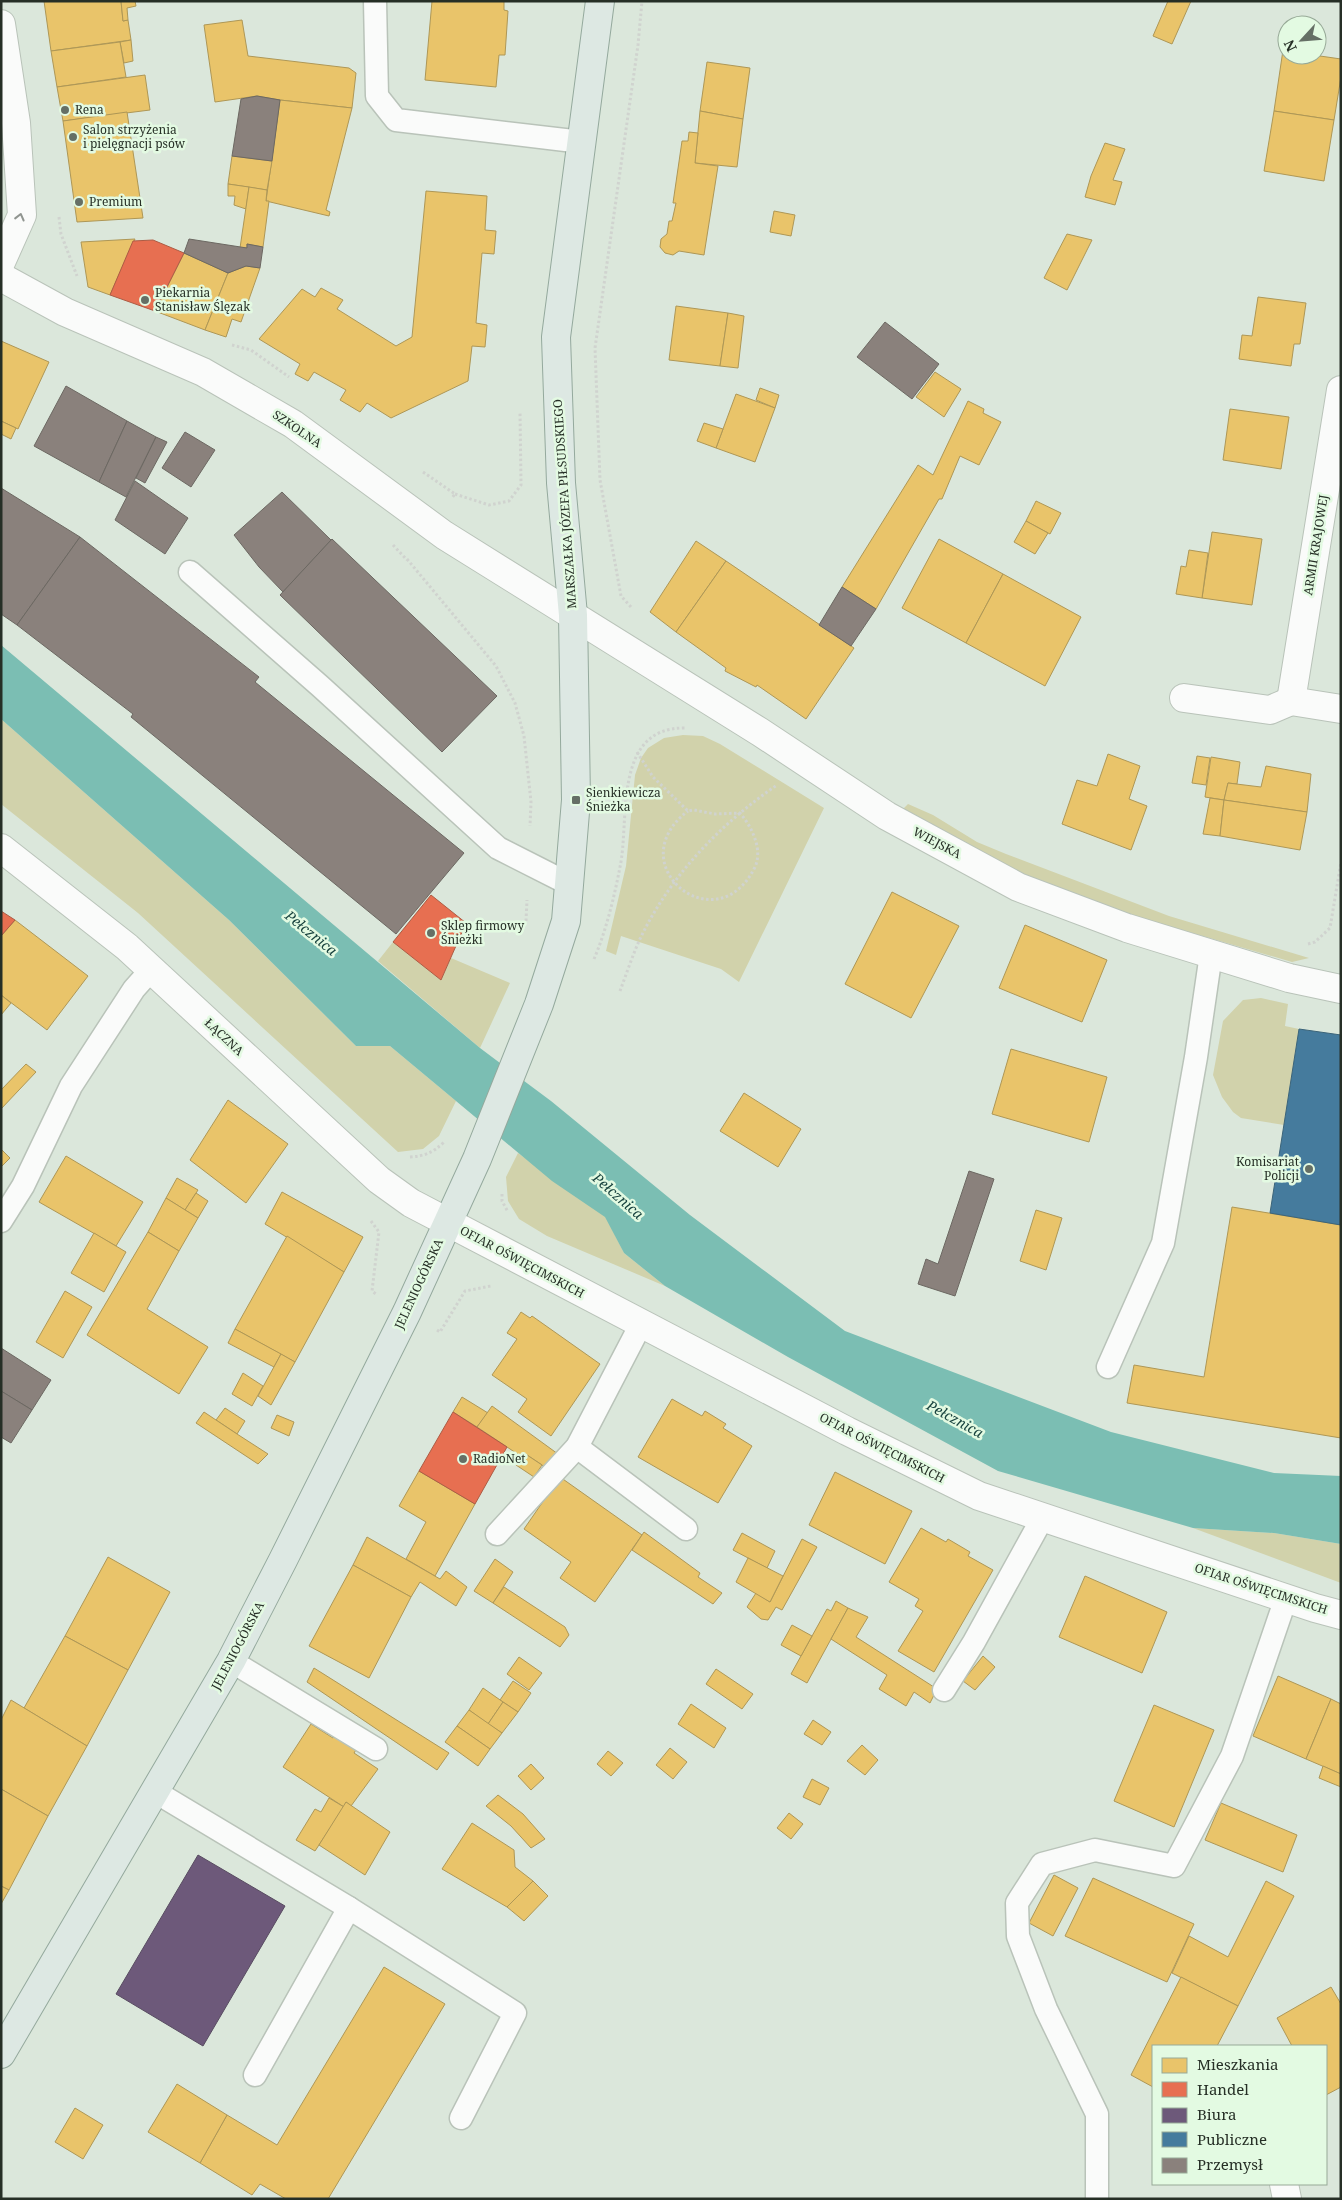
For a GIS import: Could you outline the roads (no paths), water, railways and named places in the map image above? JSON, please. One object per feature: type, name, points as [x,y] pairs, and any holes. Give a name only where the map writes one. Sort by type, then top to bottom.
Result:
[{"type":"main road","name":"MARSZAŁKA JÓZEFA PIŁSUDSKIEGO","points":[[477,1159],[540,1004],[563,936],[569,884],[576,800],[573,615],[561,483],[556,337],[600,1]]},
{"type":"main road","name":"JELENIOGÓRSKA","points":[[1,2054],[231,1661],[391,1344],[477,1159]]},
{"type":"street","points":[[1,24],[16,123],[22,215],[1,262]]},
{"type":"street","name":"SZKOLNA","points":[[1,277],[65,312],[203,372],[294,424],[444,535],[573,615]]},
{"type":"street","name":"ARMII KRAJOWEJ","points":[[1291,700],[1341,390]]},
{"type":"street","name":"WIEJSKA","points":[[573,615],[760,732],[887,816],[1018,887],[1127,928],[1289,978],[1340,982]]},
{"type":"street","points":[[1184,698],[1270,710],[1291,700],[1341,709]]},
{"type":"street","name":"ŁĄCZNA","points":[[1,848],[127,948],[379,1180],[411,1203],[448,1223]]},
{"type":"street","name":"OFIAR OŚWIĘCIMSKICH","points":[[448,1223],[847,1431],[979,1496],[1341,1615]]},
{"type":"lane","points":[[375,1],[377,96],[396,120],[582,142]]},
{"type":"lane","points":[[190,572],[320,686],[498,848],[569,884]]},
{"type":"lane","points":[[1108,1367],[1163,1243],[1196,1058],[1211,954]]},
{"type":"lane","points":[[1,1220],[23,1186],[71,1086],[134,989],[151,970]]},
{"type":"lane","points":[[497,1534],[577,1447],[642,1324]]},
{"type":"lane","points":[[577,1447],[686,1529]]},
{"type":"lane","points":[[944,1690],[974,1642],[1043,1517]]},
{"type":"lane","points":[[1097,2199],[1097,2114],[1046,2009],[1021,1945],[1018,1936],[1017,1903],[1042,1864],[1095,1850],[1174,1866],[1232,1756],[1286,1598]]},
{"type":"lane","points":[[231,1661],[376,1748]]},
{"type":"lane","points":[[154,1791],[349,1908],[515,2013],[461,2118]]},
{"type":"lane","points":[[255,2075],[349,1908]]},
{"type":"water","name":"Pełcznica","points":[[1,645],[480,1048],[551,1101],[690,1215],[845,1331],[1111,1432],[1274,1473],[1341,1476],[1341,1544],[1274,1533],[1193,1528],[998,1471],[788,1357],[665,1286],[624,1253],[605,1217],[552,1181],[390,1046],[356,1046],[229,920],[1,719]]},
{"type":"place","name":"Rena","points":[[65,110]]},
{"type":"place","name":"Salon strzyżenia i pielęgnacji psów","points":[[73,137]]},
{"type":"place","name":"Premium","points":[[79,202]]},
{"type":"place","name":"Piekarnia Stanisław Ślęzak","points":[[145,300]]},
{"type":"place","name":"Sienkiewicza Śnieżka","points":[[576,800]]},
{"type":"place","name":"Sklep firmowy Śnieżki","points":[[431,933]]},
{"type":"place","name":"Komisariat Policji","points":[[1309,1169]]},
{"type":"place","name":"RadioNet","points":[[463,1459]]}]
